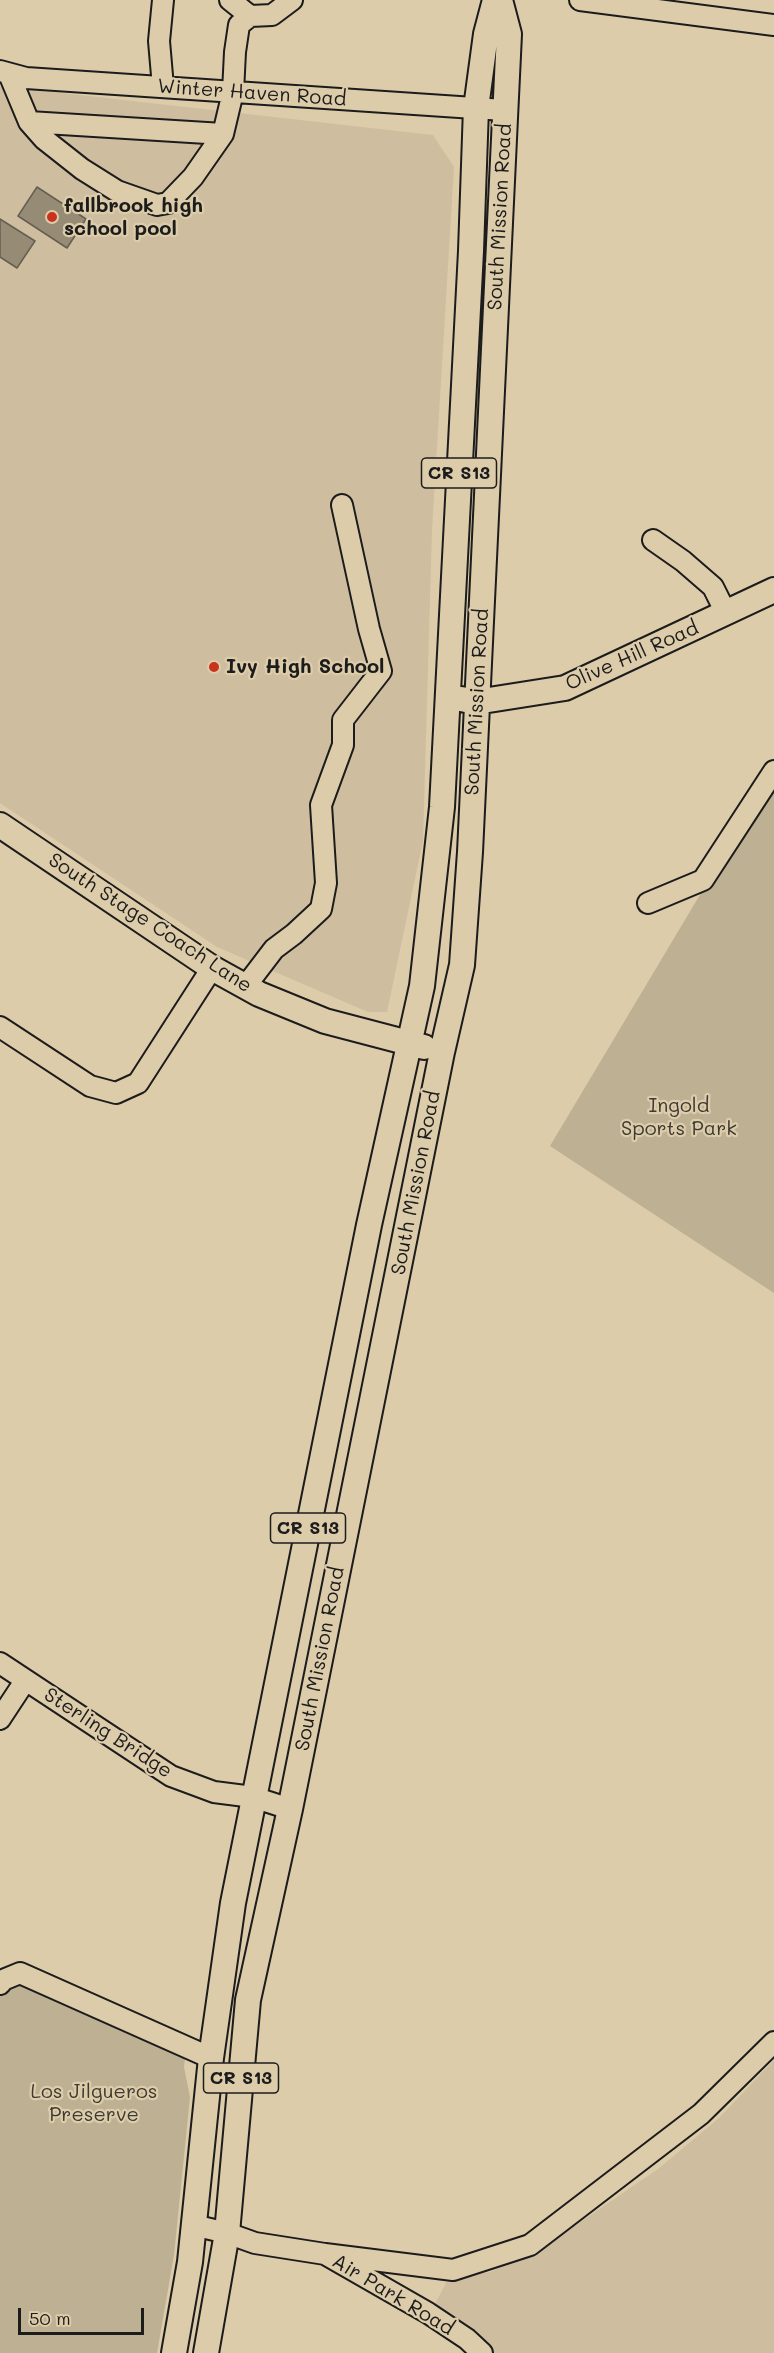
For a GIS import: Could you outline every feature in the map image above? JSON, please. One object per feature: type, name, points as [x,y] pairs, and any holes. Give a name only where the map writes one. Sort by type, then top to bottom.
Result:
[{"type":"main road","name":"South Mission Road","points":[[174,2353],[190,2262],[211,2058],[233,1903],[364,1248],[422,986],[442,807],[471,250],[476,108],[486,34],[495,0]]},
{"type":"main road","name":"South Mission Road","points":[[206,2353],[227,2234],[248,2000],[290,1809],[442,1052],[462,965],[509,34],[500,0]]},
{"type":"main road","name":"Olive Hill Road","points":[[448,696],[476,702],[565,688],[774,590]]},
{"type":"main road","name":"South Stage Coach Lane","points":[[0,825],[212,968],[245,987],[325,1021],[442,1052]]},
{"type":"street","points":[[163,0],[159,41],[163,87]]},
{"type":"street","points":[[230,0],[250,16]]},
{"type":"street","points":[[4,72],[29,122],[44,139],[82,169],[117,191],[157,205],[168,202],[193,177],[223,134],[233,92],[239,25],[250,16],[272,15],[292,0]]},
{"type":"street","points":[[580,0],[774,25]]},
{"type":"street","name":"Winter Haven Road","points":[[4,72],[26,78],[504,110]]},
{"type":"street","points":[[29,122],[223,134]]},
{"type":"street","points":[[245,987],[274,950],[321,909],[327,883],[321,805],[343,745],[343,720],[381,670],[369,629],[342,505]]},
{"type":"street","points":[[653,540],[683,561],[713,587],[726,613]]},
{"type":"street","points":[[648,903],[703,880],[774,771]]},
{"type":"street","points":[[0,1027],[90,1086],[116,1093],[138,1083],[212,968]]},
{"type":"street","name":"Sterling Bridge","points":[[0,1663],[171,1776],[214,1792],[253,1797],[290,1809]]},
{"type":"street","points":[[0,1719],[25,1680]]},
{"type":"street","points":[[0,1984],[3,1980],[20,1973],[211,2058]]},
{"type":"street","points":[[325,2254],[453,2270],[530,2245],[700,2114],[774,2042]]},
{"type":"street","name":"Air Park Road","points":[[193,2225],[255,2244],[325,2254],[429,2313],[467,2339],[482,2353]]},
{"type":"shaded area","name":"Ivy High School","points":[[0,86],[433,135],[454,167],[432,530],[423,841],[387,1012],[368,1012],[217,947],[0,803]]},
{"type":"shaded area","name":"fallbrook high school pool","points":[[37,187],[86,219],[67,248],[18,216]]},
{"type":"shaded area","points":[[0,219],[35,241],[17,268],[0,257]]},
{"type":"shaded area","points":[[774,2060],[774,2353],[493,2353],[477,2331],[434,2306],[448,2279],[490,2272],[541,2249],[658,2169],[719,2118]]},
{"type":"green space","name":"Ingold Sports Park","points":[[774,779],[774,1293],[550,1146],[704,888]]},
{"type":"green space","name":"Los Jilgueros Preserve","points":[[21,1963],[68,1990],[187,2040],[184,2067],[190,2097],[174,2255],[157,2353],[0,2353],[0,1996]]},
{"type":"place","name":"fallbrook high school pool","points":[[52,217]]},
{"type":"place","name":"Ivy High School","points":[[214,667]]}]
